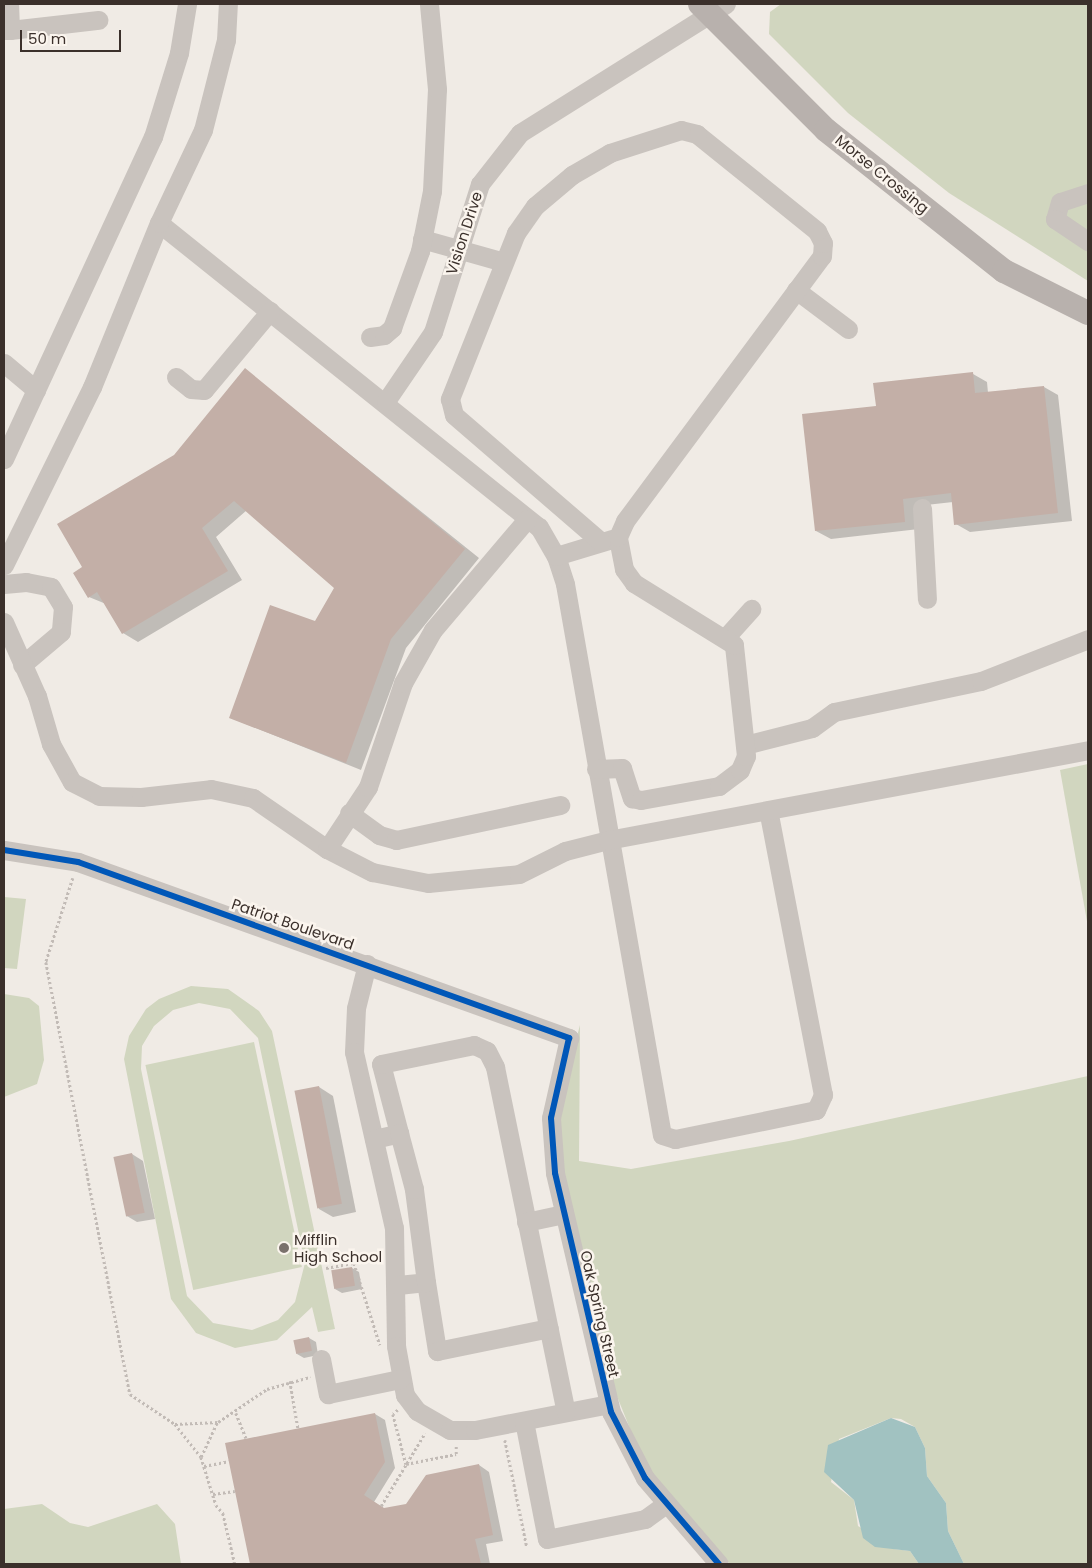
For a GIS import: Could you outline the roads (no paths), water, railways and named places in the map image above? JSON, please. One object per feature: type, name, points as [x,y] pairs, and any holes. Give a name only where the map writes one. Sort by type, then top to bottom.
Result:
[{"type":"main road","name":"Morse Crossing","points":[[711,7],[826,130],[1004,272],[1088,313]]},
{"type":"street","points":[[9,4],[7,30],[98,20]]},
{"type":"street","points":[[4,459],[153,137],[179,53],[187,4]]},
{"type":"street","points":[[4,565],[92,387],[159,223],[211,108],[226,40],[228,4]]},
{"type":"street","points":[[370,337],[384,336],[392,328],[422,239],[436,133],[429,4]]},
{"type":"street","name":"Vision Drive","points":[[386,401],[434,332],[458,248],[480,184],[520,133],[711,7]]},
{"type":"street","points":[[556,556],[610,539],[822,256],[823,243],[816,231],[697,134],[681,130],[610,153],[572,175],[535,206],[516,233],[450,400],[450,408],[610,539],[624,570],[634,583],[726,637],[738,659],[746,756],[740,770],[719,786],[641,800],[632,798],[622,768],[596,769]]},
{"type":"street","points":[[1088,193],[1060,202],[1055,219],[1088,241]]},
{"type":"street","points":[[159,223],[386,401],[539,528],[556,556],[566,589],[608,840],[662,1135],[675,1139],[816,1110],[823,1095],[768,810]]},
{"type":"street","points":[[422,239],[504,262]]},
{"type":"street","points":[[796,290],[848,329]]},
{"type":"street","points":[[176,377],[191,389],[204,390],[270,310]]},
{"type":"street","points":[[4,363],[36,390]]},
{"type":"street","points":[[922,508],[927,599]]},
{"type":"street","points":[[326,849],[368,787],[403,683],[432,630],[527,519]]},
{"type":"street","points":[[4,584],[26,582],[50,587],[63,607],[60,632],[22,665]]},
{"type":"street","points":[[726,637],[751,609]]},
{"type":"street","points":[[4,622],[22,665],[38,696],[51,744],[72,782],[99,796],[141,797],[211,789],[253,798],[326,849],[372,872],[428,883],[519,874],[565,851],[608,840],[1088,750]]},
{"type":"street","points":[[745,745],[812,728],[834,712],[981,681],[1088,639]]},
{"type":"street","points":[[350,813],[380,835],[396,840],[560,805]]},
{"type":"street","name":"Patriot Boulevard","points":[[4,850],[78,862],[569,1038]]},
{"type":"street","points":[[367,964],[356,1008],[354,1052],[362,1106],[374,1139],[394,1228],[398,1285],[400,1379],[417,1412],[450,1430],[524,1421],[609,1404]]},
{"type":"street","name":"Oak Spring Street","points":[[569,1038],[551,1118],[564,1214],[609,1404],[645,1478],[719,1564]]},
{"type":"street","points":[[549,1328],[438,1351],[426,1282],[414,1189],[381,1064],[474,1045],[487,1051],[494,1067],[549,1328],[566,1412]]},
{"type":"street","points":[[374,1139],[399,1134]]},
{"type":"street","points":[[526,1222],[564,1214]]},
{"type":"street","points":[[398,1285],[426,1282]]},
{"type":"street","points":[[322,1367],[328,1394],[400,1379]]},
{"type":"street","points":[[524,1421],[547,1539],[645,1519],[666,1504]]},
{"type":"water","points":[[891,1418],[915,1427],[925,1448],[927,1476],[946,1503],[948,1531],[964,1564],[919,1564],[910,1551],[875,1547],[863,1538],[854,1500],[824,1472],[828,1445]]},
{"type":"place","name":"Mifflin High School","points":[[284,1248]]}]
